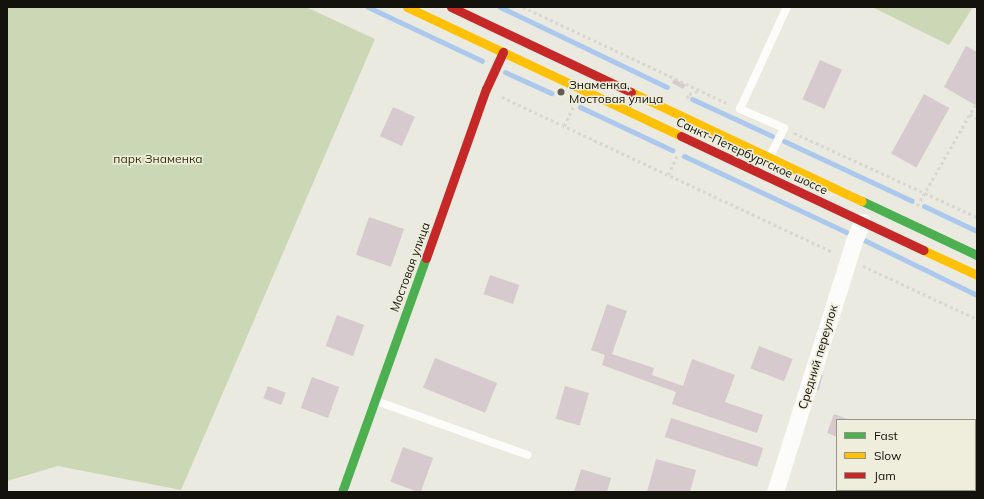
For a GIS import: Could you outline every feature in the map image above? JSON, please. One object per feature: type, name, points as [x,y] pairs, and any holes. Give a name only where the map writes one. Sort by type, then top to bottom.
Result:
[{"type":"main road","name":"Санкт-Петербургское шоссе","points":[[407,7],[977,275]]},
{"type":"main road","name":"Санкт-Петербургское шоссе","points":[[451,7],[977,255]]},
{"type":"main road","name":"Мостовая улица","points":[[342,492],[486,89],[503,52]]},
{"type":"street","name":"Средний переулок","points":[[775,492],[848,259],[862,222]]},
{"type":"lane","points":[[770,157],[784,128],[740,109],[787,7]]},
{"type":"lane","points":[[375,400],[528,455]]},
{"type":"path","points":[[523,7],[740,109]]},
{"type":"path","points":[[486,89],[977,319]]},
{"type":"path","points":[[564,126],[577,99]]},
{"type":"path","points":[[908,223],[923,192],[976,105]]},
{"type":"path","points":[[970,114],[977,118]]},
{"type":"path","points":[[784,128],[977,217]]},
{"type":"path","points":[[668,175],[681,148]]},
{"type":"green space","name":"парк Знаменка","points":[[7,7],[306,7],[375,39],[181,490],[58,466],[7,481]]},
{"type":"green space","points":[[872,7],[973,7],[949,45]]},
{"type":"building","points":[[966,46],[977,52],[977,106],[944,87]]},
{"type":"building","points":[[820,60],[842,70],[824,109],[803,99]]},
{"type":"building","points":[[674,79],[686,85],[683,89],[672,83]]},
{"type":"building","points":[[924,94],[949,108],[916,168],[891,153]]},
{"type":"building","points":[[393,107],[415,117],[402,146],[380,136]]},
{"type":"building","points":[[369,217],[404,229],[391,267],[356,255]]},
{"type":"building","points":[[490,275],[519,285],[513,304],[483,294]]},
{"type":"building","points":[[607,304],[627,311],[612,354],[654,368],[652,375],[683,386],[692,359],[735,375],[725,402],[763,415],[757,433],[672,404],[676,392],[602,365],[605,355],[591,350]]},
{"type":"building","points":[[337,315],[364,325],[353,356],[326,346]]},
{"type":"building","points":[[759,346],[793,359],[784,381],[750,368]]},
{"type":"building","points":[[435,358],[497,383],[485,413],[423,388]]},
{"type":"building","points":[[815,373],[823,375],[819,390],[811,389]]},
{"type":"building","points":[[312,377],[339,387],[328,418],[301,408]]},
{"type":"building","points":[[268,386],[286,393],[281,405],[263,398]]},
{"type":"building","points":[[565,386],[589,393],[580,426],[556,419]]},
{"type":"building","points":[[834,414],[847,419],[836,419],[836,437],[827,433]]},
{"type":"building","points":[[671,418],[763,448],[757,467],[665,437]]},
{"type":"building","points":[[403,447],[433,458],[421,492],[390,482]]},
{"type":"building","points":[[656,459],[696,470],[690,492],[647,492]]},
{"type":"building","points":[[581,469],[611,478],[607,492],[574,492]]},
{"type":"building","points":[[880,491],[902,491],[902,492]]},
{"type":"waterway","points":[[368,7],[482,61]]},
{"type":"waterway","points":[[500,7],[667,87]]},
{"type":"waterway","points":[[505,72],[551,93]]},
{"type":"waterway","points":[[692,99],[772,136]]},
{"type":"waterway","points":[[580,107],[672,150]]},
{"type":"waterway","points":[[784,141],[912,201]]},
{"type":"waterway","points":[[684,156],[846,232]]},
{"type":"waterway","points":[[924,206],[977,231]]},
{"type":"waterway","points":[[864,240],[977,295]]},
{"type":"traffic: fast","points":[[862,201],[977,255]]},
{"type":"traffic: fast","points":[[342,492],[426,258]]},
{"type":"traffic: slow","points":[[407,7],[681,136]]},
{"type":"traffic: slow","points":[[631,92],[862,201]]},
{"type":"traffic: slow","points":[[923,250],[977,275]]},
{"type":"traffic: jam","points":[[451,7],[631,92]]},
{"type":"traffic: jam","points":[[426,258],[486,89],[503,52]]},
{"type":"traffic: jam","points":[[681,136],[923,250]]},
{"type":"place","name":"Знаменка, Мостовая улица","points":[[561,92]]}]
